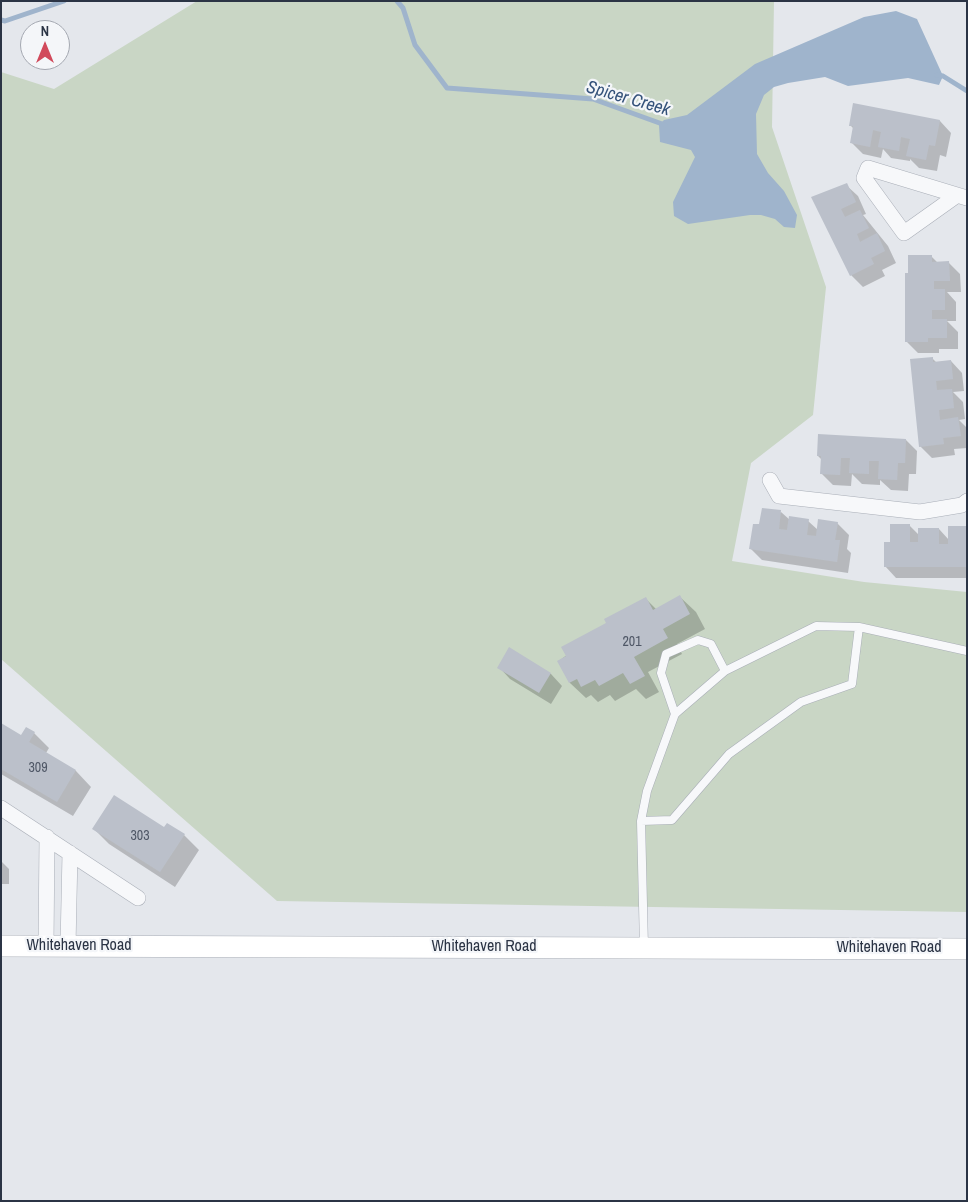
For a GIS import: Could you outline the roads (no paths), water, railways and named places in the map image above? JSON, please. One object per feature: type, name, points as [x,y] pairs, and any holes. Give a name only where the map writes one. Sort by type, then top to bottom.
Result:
[{"type":"street","points":[[868,168],[961,197],[904,233],[864,178],[868,168]]},
{"type":"street","points":[[770,480],[779,496],[910,511],[920,512],[962,505],[967,501]]},
{"type":"street","points":[[1,808],[138,898]]},
{"type":"street","points":[[46,946],[47,838]]},
{"type":"street","points":[[68,946],[70,853]]},
{"type":"street","name":"Whitehaven Road","points":[[1,946],[967,948]]},
{"type":"lane","points":[[644,947],[641,822],[648,791],[675,714],[724,671],[816,626],[859,627],[967,652]]},
{"type":"lane","points":[[641,822],[672,820],[729,754],[801,702],[852,684],[859,627]]},
{"type":"lane","points":[[675,714],[661,673],[666,654],[698,640],[712,644],[724,671]]},
{"type":"water","points":[[896,11],[917,19],[943,76],[939,85],[908,78],[848,86],[825,77],[774,87],[764,95],[756,114],[757,154],[768,173],[784,191],[797,215],[795,228],[784,227],[775,219],[761,215],[688,224],[674,216],[673,202],[695,157],[691,150],[660,142],[659,125],[664,120],[687,115],[755,64],[864,17]]},
{"type":"waterway","name":"Spicer Creek","points":[[1,20],[5,21],[64,1]]},
{"type":"waterway","name":"Spicer Creek","points":[[397,1],[403,8],[415,45],[447,88],[593,99],[665,125]]},
{"type":"waterway","name":"Spicer Creek","points":[[937,75],[943,76],[967,91]]}]
